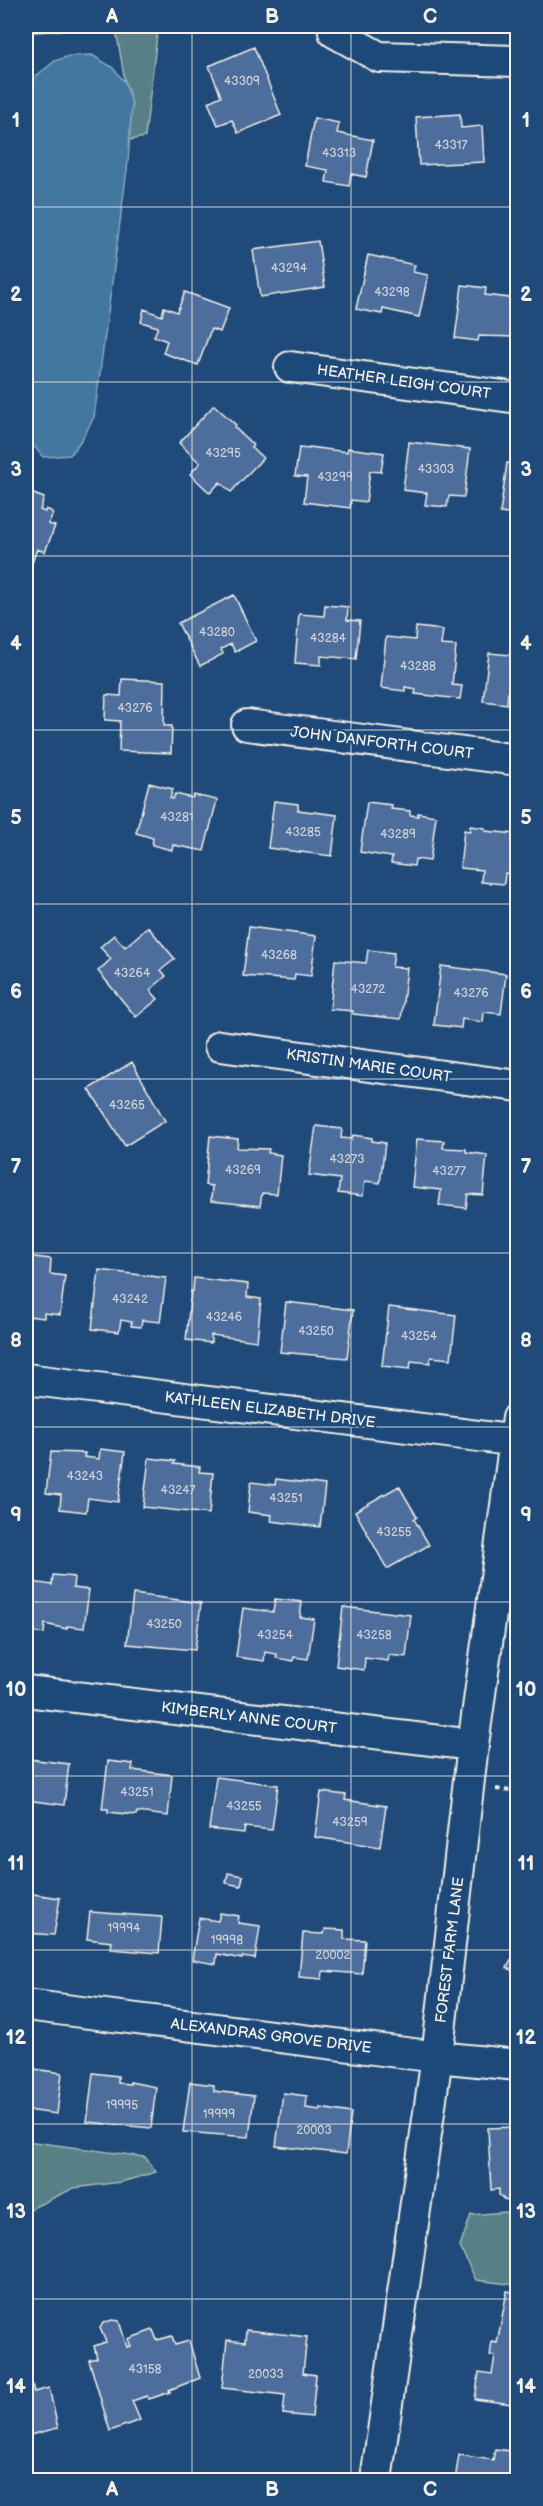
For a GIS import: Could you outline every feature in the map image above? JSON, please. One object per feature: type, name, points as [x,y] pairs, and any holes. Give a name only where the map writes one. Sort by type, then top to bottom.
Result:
[{"type":"street","points":[[334,32],[379,57],[518,61]]},
{"type":"street","name":"HEATHER LEIGH COURT","points":[[290,367],[518,398]]},
{"type":"street","name":"JOHN DANFORTH COURT","points":[[247,725],[518,760]]},
{"type":"street","name":"KRISTIN MARIE COURT","points":[[220,1046],[518,1086]]},
{"type":"street","name":"KATHLEEN ELIZABETH DRIVE","points":[[26,1379],[517,1433]]},
{"type":"street","name":"FOREST FARM LANE","points":[[376,2481],[437,2057],[473,1745],[517,1433]]},
{"type":"street","name":"KIMBERLY ANNE COURT","points":[[26,1692],[473,1745]]},
{"type":"street","name":"ALEXANDRAS GROVE DRIVE","points":[[26,2005],[437,2057],[518,2065]]},
{"type":"green space","points":[[26,26],[158,26],[145,137],[129,140],[132,104],[125,82],[116,29],[26,33]]},
{"type":"green space","points":[[26,2141],[145,2157],[156,2172],[121,2182],[74,2188],[26,2211]]},
{"type":"green space","points":[[505,2212],[517,2214],[517,2285],[476,2280],[460,2247],[471,2215]]},
{"type":"water","points":[[92,55],[112,67],[125,82],[132,104],[128,162],[94,417],[70,455],[43,457],[28,439],[26,427],[26,355],[29,322],[26,248],[26,106],[36,76],[55,61],[69,56]]},
{"type":"building","points":[[254,47],[281,115],[238,133],[232,120],[218,125],[208,102],[221,96],[209,66]]},
{"type":"building","points":[[460,114],[461,128],[482,126],[484,162],[419,165],[416,117]]},
{"type":"building","points":[[314,118],[339,123],[337,133],[373,140],[366,177],[351,174],[349,186],[326,182],[328,170],[305,166]]},
{"type":"building","points":[[518,133],[518,168],[512,167]]},
{"type":"building","points":[[318,241],[325,287],[260,297],[253,250]]},
{"type":"building","points":[[368,255],[415,265],[413,272],[428,275],[419,317],[383,309],[382,314],[356,309]]},
{"type":"building","points":[[462,285],[486,288],[485,295],[518,299],[518,337],[479,336],[478,341],[455,338]]},
{"type":"building","points":[[185,292],[229,308],[220,332],[211,329],[198,365],[163,353],[167,341],[154,336],[158,327],[141,322],[144,309],[162,316],[164,307],[177,312]]},
{"type":"building","points":[[214,405],[236,425],[234,427],[263,458],[231,492],[220,482],[210,493],[190,474],[200,463],[179,443]]},
{"type":"building","points":[[409,442],[470,449],[464,497],[449,496],[447,507],[425,505],[427,493],[403,490]]},
{"type":"building","points":[[309,447],[347,452],[348,448],[384,453],[381,472],[370,471],[366,502],[351,500],[350,508],[304,502],[307,477],[295,476],[299,448],[309,449]]},
{"type":"building","points":[[507,463],[518,464],[518,515],[500,513]]},
{"type":"building","points":[[26,491],[44,498],[40,510],[51,511],[53,514],[48,524],[55,526],[45,552],[37,549],[32,563],[26,561]]},
{"type":"building","points":[[234,595],[256,641],[235,652],[231,644],[221,649],[223,654],[200,666],[178,623]]},
{"type":"building","points":[[325,605],[348,607],[347,620],[360,621],[356,659],[321,656],[321,665],[295,663],[299,614],[324,616]]},
{"type":"building","points":[[416,627],[443,630],[441,645],[456,646],[452,685],[462,686],[460,699],[415,694],[416,689],[405,687],[405,691],[381,688],[386,637],[415,640]]},
{"type":"building","points":[[513,643],[518,644],[518,694],[508,693],[507,704],[483,701],[489,653],[511,655]]},
{"type":"building","points":[[122,679],[165,681],[164,726],[172,726],[171,753],[119,751],[120,721],[105,720],[106,695],[121,696]]},
{"type":"building","points":[[149,783],[173,789],[170,798],[173,799],[175,794],[217,800],[204,851],[173,845],[172,850],[152,845],[153,838],[136,833]]},
{"type":"building","points":[[274,801],[298,804],[298,810],[337,815],[332,856],[268,848]]},
{"type":"building","points":[[367,802],[392,805],[391,809],[410,811],[410,815],[418,816],[418,813],[436,816],[430,861],[415,859],[414,866],[391,863],[392,857],[360,852]]},
{"type":"building","points":[[470,826],[485,828],[485,831],[518,834],[518,874],[505,873],[504,884],[481,882],[482,870],[460,868],[464,830],[470,831]]},
{"type":"building","points":[[148,927],[175,959],[161,970],[166,976],[150,990],[158,999],[136,1017],[98,971],[111,959],[100,947],[114,935],[125,947]]},
{"type":"building","points":[[249,927],[316,936],[311,976],[295,974],[294,980],[243,976]]},
{"type":"building","points":[[368,950],[394,953],[392,967],[407,968],[401,1019],[330,1009],[335,960],[366,963]]},
{"type":"building","points":[[441,966],[506,974],[501,1014],[484,1012],[483,1022],[462,1019],[461,1028],[434,1025]]},
{"type":"building","points":[[132,1062],[165,1121],[125,1146],[89,1089]]},
{"type":"building","points":[[316,1126],[342,1129],[341,1138],[352,1139],[353,1135],[385,1143],[380,1183],[365,1181],[363,1196],[338,1193],[340,1179],[309,1175]]},
{"type":"building","points":[[210,1136],[238,1139],[237,1148],[269,1149],[268,1153],[281,1155],[277,1194],[262,1193],[260,1206],[211,1201],[212,1186],[205,1185]]},
{"type":"building","points":[[417,1139],[444,1141],[443,1148],[466,1149],[466,1152],[487,1155],[483,1195],[468,1194],[466,1208],[439,1205],[441,1190],[412,1187]]},
{"type":"building","points":[[26,1256],[51,1259],[50,1274],[65,1276],[60,1315],[44,1313],[44,1318],[28,1316],[26,1312]]},
{"type":"building","points":[[99,1270],[166,1278],[160,1322],[142,1320],[141,1327],[131,1326],[132,1322],[121,1320],[119,1332],[92,1329]]},
{"type":"building","points":[[194,1278],[248,1284],[247,1297],[261,1299],[257,1341],[211,1335],[211,1343],[186,1340]]},
{"type":"building","points":[[286,1302],[353,1310],[347,1358],[280,1352]]},
{"type":"building","points":[[389,1307],[456,1315],[451,1359],[431,1357],[430,1363],[411,1361],[410,1369],[382,1366]]},
{"type":"building","points":[[100,1449],[125,1452],[118,1502],[88,1498],[86,1512],[60,1509],[61,1495],[46,1493],[51,1452],[85,1453],[84,1457],[99,1459]]},
{"type":"building","points":[[149,1458],[175,1461],[174,1464],[200,1467],[199,1472],[213,1473],[209,1514],[143,1507]]},
{"type":"building","points":[[276,1479],[325,1485],[320,1527],[271,1521],[272,1515],[248,1512],[251,1482],[275,1485]]},
{"type":"building","points":[[399,1486],[417,1517],[414,1519],[429,1545],[387,1569],[355,1511]]},
{"type":"building","points":[[53,1575],[74,1577],[73,1588],[89,1590],[84,1628],[67,1626],[67,1629],[45,1624],[44,1634],[26,1631],[26,1581],[52,1585]]},
{"type":"building","points":[[133,1594],[201,1603],[195,1650],[127,1644]]},
{"type":"building","points":[[275,1599],[302,1602],[300,1617],[314,1619],[308,1659],[294,1657],[293,1661],[276,1658],[277,1654],[265,1652],[264,1661],[236,1657],[243,1608],[273,1612]]},
{"type":"building","points":[[343,1607],[411,1615],[406,1657],[389,1655],[388,1661],[365,1658],[364,1670],[336,1666]]},
{"type":"building","points":[[26,1752],[29,1753],[29,1759],[69,1764],[64,1805],[26,1800]]},
{"type":"building","points":[[108,1761],[133,1764],[132,1770],[172,1775],[168,1816],[137,1812],[136,1815],[108,1812],[108,1809],[102,1809]]},
{"type":"building","points":[[216,1777],[278,1785],[272,1830],[245,1827],[244,1833],[209,1829]]},
{"type":"building","points":[[321,1792],[346,1795],[345,1800],[386,1806],[380,1847],[315,1837]]},
{"type":"building","points":[[228,1873],[243,1876],[241,1886],[226,1883]]},
{"type":"building","points":[[26,1893],[60,1898],[54,1935],[26,1933]]},
{"type":"building","points":[[90,1912],[162,1917],[159,1953],[111,1949],[112,1942],[87,1939]]},
{"type":"building","points":[[220,1913],[239,1916],[238,1923],[260,1926],[255,1959],[217,1954],[216,1964],[192,1960],[199,1918],[218,1921]]},
{"type":"building","points":[[325,1929],[344,1930],[344,1939],[365,1940],[362,1974],[323,1971],[322,1979],[299,1977],[303,1933],[324,1934]]},
{"type":"building","points":[[518,1948],[518,1974],[507,1968]]},
{"type":"building","points":[[26,2068],[62,2073],[57,2114],[26,2110]]},
{"type":"building","points":[[93,2073],[118,2076],[118,2083],[130,2084],[130,2082],[156,2087],[151,2128],[87,2122]]},
{"type":"building","points":[[190,2082],[214,2085],[214,2091],[254,2096],[249,2137],[183,2132]]},
{"type":"building","points":[[283,2093],[307,2096],[306,2108],[351,2113],[346,2154],[276,2146]]},
{"type":"building","points":[[516,2127],[518,2200],[506,2201],[499,2195],[499,2189],[491,2190],[488,2128]]},
{"type":"building","points":[[507,2291],[518,2293],[518,2405],[475,2399],[479,2372],[492,2374],[495,2356],[490,2356],[492,2342],[497,2343]]},
{"type":"building","points":[[112,2320],[119,2321],[127,2347],[131,2346],[128,2339],[153,2330],[157,2340],[172,2336],[175,2345],[189,2341],[200,2378],[169,2390],[170,2392],[149,2399],[147,2396],[132,2401],[140,2420],[110,2431],[89,2360],[97,2358],[94,2346],[106,2342],[100,2328],[103,2323]]},
{"type":"building","points":[[246,2330],[307,2337],[303,2373],[316,2375],[312,2417],[283,2414],[285,2395],[222,2388],[227,2340],[245,2342]]},
{"type":"building","points":[[32,2384],[34,2392],[49,2388],[58,2428],[26,2436],[26,2385]]},
{"type":"building","points":[[495,2449],[518,2452],[518,2480],[455,2480],[459,2455],[493,2460]]}]
